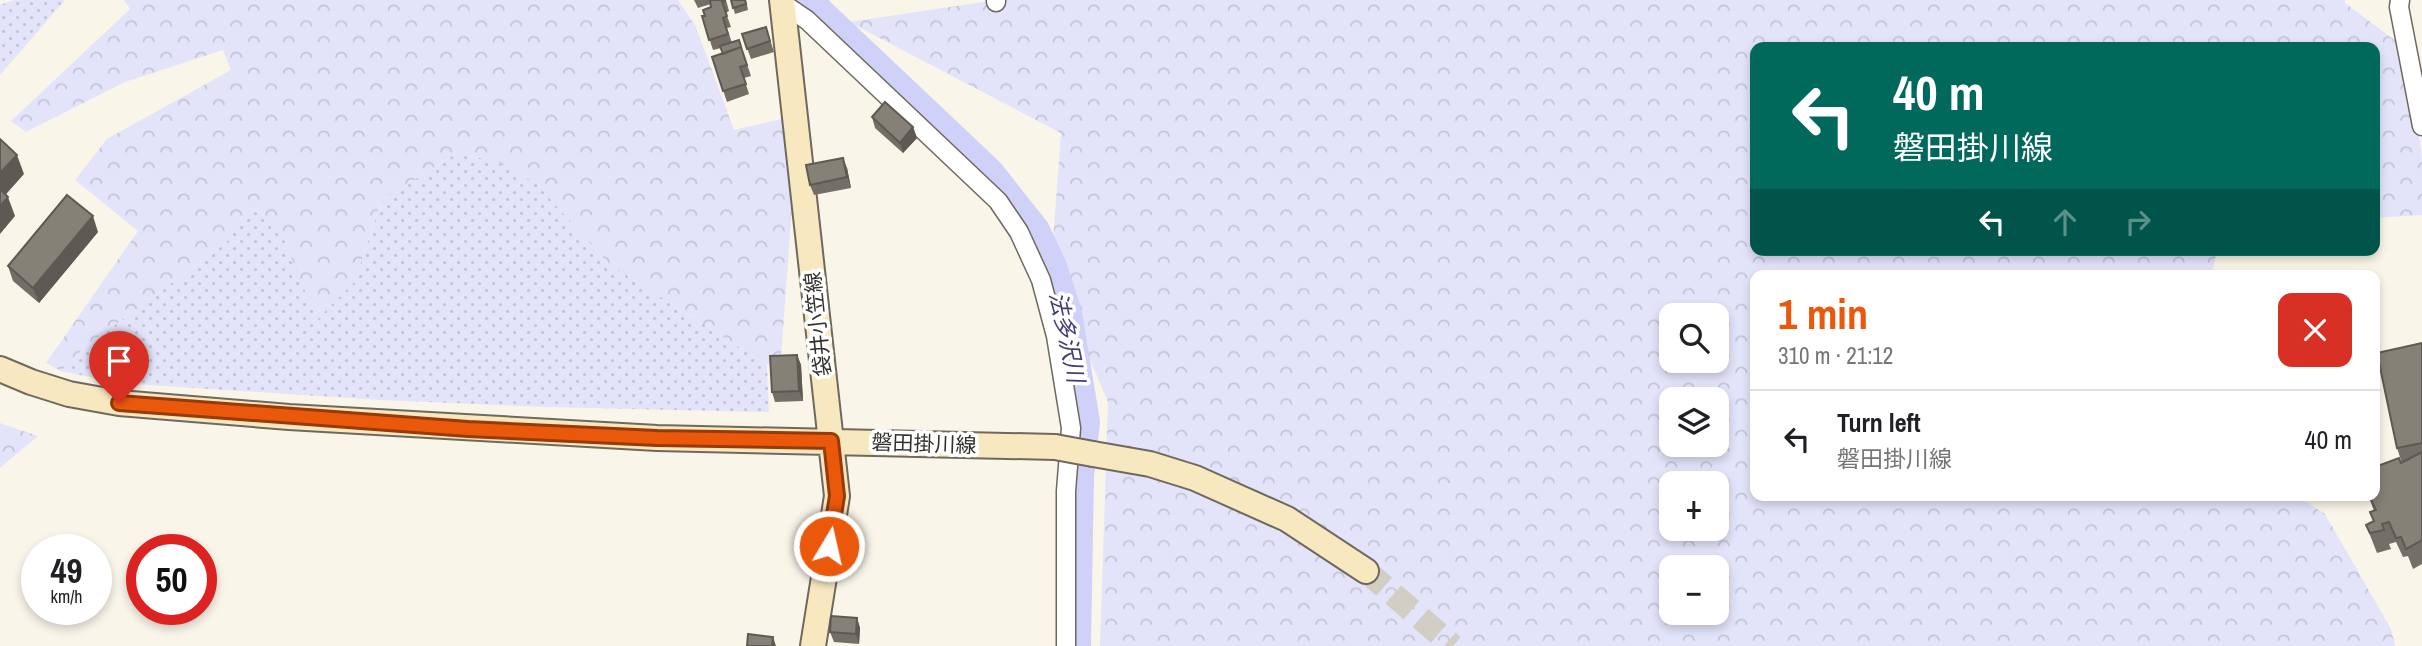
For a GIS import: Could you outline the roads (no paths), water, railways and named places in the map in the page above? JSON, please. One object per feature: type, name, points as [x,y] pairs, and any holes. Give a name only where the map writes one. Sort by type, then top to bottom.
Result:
[{"type":"main road","name":"袋井小笠線","points":[[782,2],[837,496],[813,646]]},
{"type":"main road","name":"磐田掛川線","points":[[0,369],[69,394],[119,403],[468,429],[657,438],[1055,447],[1150,464],[1195,478],[1287,519],[1366,571]]},
{"type":"street","points":[[2400,0],[2399,7],[2422,126]]},
{"type":"street","points":[[782,2],[807,20],[998,201],[1019,232],[1041,280],[1056,336],[1071,428],[1066,491],[1066,646]]},
{"type":"waterway","name":"法多沢川","points":[[805,0],[989,174],[1034,231],[1051,267],[1066,313],[1084,422],[1078,476],[1075,646]]},
{"type":"tunnel","points":[[1366,571],[1453,646]]}]
